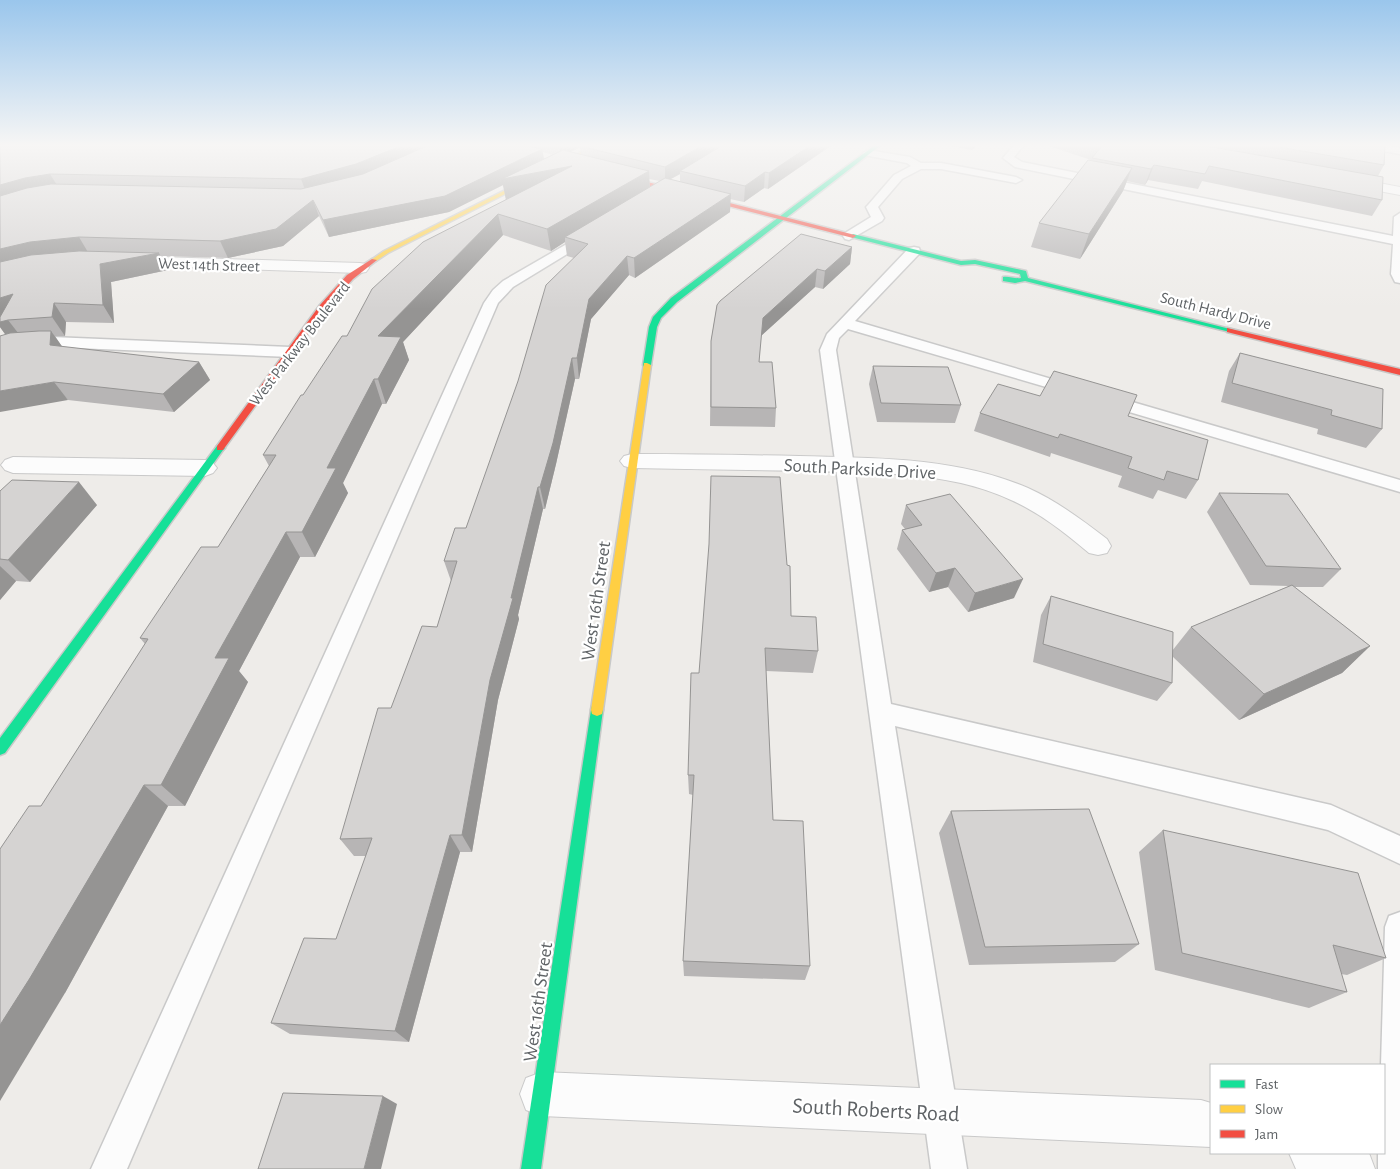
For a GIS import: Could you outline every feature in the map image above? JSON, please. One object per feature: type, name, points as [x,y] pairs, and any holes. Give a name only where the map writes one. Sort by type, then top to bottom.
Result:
[{"type":"street","name":"West Parkway Boulevard","points":[[0,749],[332,297],[360,268],[386,252],[490,200]]},
{"type":"street","name":"South Hardy Drive","points":[[708,200],[962,263],[966,270],[1015,282],[1025,279],[1400,372]]},
{"type":"street","name":"West 16th Street","points":[[531,1169],[650,337],[657,317],[674,300],[806,200]]},
{"type":"street","name":"West 14th Street","points":[[109,260],[360,268]]},
{"type":"street","name":"South Parkside Drive","points":[[632,461],[845,465],[932,469],[990,482],[1019,493],[1046,507],[1073,525],[1098,546]]},
{"type":"street","points":[[14,465],[205,468]]},
{"type":"street","name":"South Roberts Road","points":[[542,1094],[1210,1125]]},
{"type":"street","points":[[1314,1154],[1352,1169]]},
{"type":"lane","points":[[643,202],[647,200]]},
{"type":"lane","points":[[849,236],[878,218],[872,206],[878,200]]},
{"type":"lane","points":[[1192,200],[1399,241]]},
{"type":"lane","points":[[1400,217],[1398,274],[1400,279]]},
{"type":"lane","points":[[109,1169],[490,303],[508,284],[609,223]]},
{"type":"lane","points":[[914,251],[832,337],[828,350],[939,1112],[949,1169]]},
{"type":"lane","points":[[845,323],[1400,486]]},
{"type":"lane","points":[[0,351],[22,344],[52,342],[290,352]]},
{"type":"lane","points":[[880,712],[1331,818],[1400,850]]},
{"type":"lane","points":[[1396,1169],[1400,927]]},
{"type":"building","points":[[0,200],[427,200],[323,220],[313,200],[276,229],[220,241],[79,237],[30,242],[0,249]]},
{"type":"building","points":[[506,200],[599,200],[547,229],[498,214],[378,336],[401,337],[378,379],[374,379],[327,468],[336,468],[302,532],[286,532],[215,658],[229,658],[161,785],[144,785],[30,978],[0,1025],[0,849],[29,806],[41,806],[148,639],[140,638],[201,547],[218,547],[276,455],[263,455],[301,395],[303,395],[342,336],[347,336],[372,289],[423,242]]},
{"type":"building","points":[[628,200],[723,200],[634,258],[627,256],[589,299],[577,358],[572,358],[553,443],[540,487],[538,487],[511,598],[513,598],[490,680],[462,835],[450,835],[395,1031],[271,1023],[304,938],[336,939],[372,838],[340,839],[378,708],[391,708],[422,626],[437,627],[457,561],[444,561],[455,528],[466,528],[518,381],[546,285],[588,244],[565,237]]},
{"type":"building","points":[[1057,200],[1111,200],[1089,234],[1039,223]]},
{"type":"building","points":[[801,234],[852,247],[825,271],[817,269],[763,318],[759,362],[772,362],[776,408],[711,407],[711,341],[717,305]]},
{"type":"building","points":[[79,251],[159,253],[100,264],[103,305],[54,303],[52,317],[0,322],[0,317],[13,294],[0,298],[0,262],[31,255]]},
{"type":"building","points":[[51,331],[50,345],[199,362],[163,394],[54,382],[0,391],[0,336],[10,333]]},
{"type":"building","points":[[1240,353],[1383,389],[1382,429],[1331,415],[1332,410],[1232,383]]},
{"type":"building","points":[[873,366],[948,367],[961,405],[881,403]]},
{"type":"building","points":[[1054,371],[1137,395],[1128,416],[1208,440],[1198,480],[1167,471],[1164,480],[1128,468],[1132,457],[1060,434],[1058,438],[980,413],[998,384],[1040,396]]},
{"type":"building","points":[[711,476],[780,477],[787,565],[790,566],[791,616],[816,617],[818,651],[765,648],[773,820],[803,821],[810,966],[683,961],[694,775],[688,775],[691,673],[699,673],[709,544]]},
{"type":"building","points":[[12,480],[79,482],[8,560],[0,559],[0,491]]},
{"type":"building","points":[[1219,493],[1288,494],[1341,569],[1266,566]]},
{"type":"building","points":[[950,494],[1023,579],[975,593],[955,568],[936,573],[902,530],[922,525],[906,505]]},
{"type":"building","points":[[1292,585],[1370,646],[1264,694],[1191,627]]},
{"type":"building","points":[[1051,596],[1173,632],[1172,683],[1043,644]]},
{"type":"building","points":[[1089,809],[1139,944],[985,947],[951,811]]},
{"type":"building","points":[[1163,830],[1358,873],[1386,958],[1333,945],[1347,992],[1182,953]]},
{"type":"building","points":[[283,1093],[383,1096],[364,1169],[258,1169]]},
{"type":"traffic: fast","points":[[647,365],[653,327],[657,317],[674,300],[806,200]]},
{"type":"traffic: fast","points":[[853,236],[961,263],[975,262],[1023,273],[1025,279]]},
{"type":"traffic: fast","points":[[1006,279],[1015,281],[1025,279],[1230,330]]},
{"type":"traffic: fast","points":[[0,749],[220,448]]},
{"type":"traffic: fast","points":[[531,1169],[597,710]]},
{"type":"traffic: slow","points":[[374,260],[386,252],[490,200]]},
{"type":"traffic: slow","points":[[597,710],[647,365]]},
{"type":"traffic: jam","points":[[709,200],[853,236]]},
{"type":"traffic: jam","points":[[220,448],[323,307],[350,277],[374,260]]},
{"type":"traffic: jam","points":[[1230,330],[1400,372]]}]
